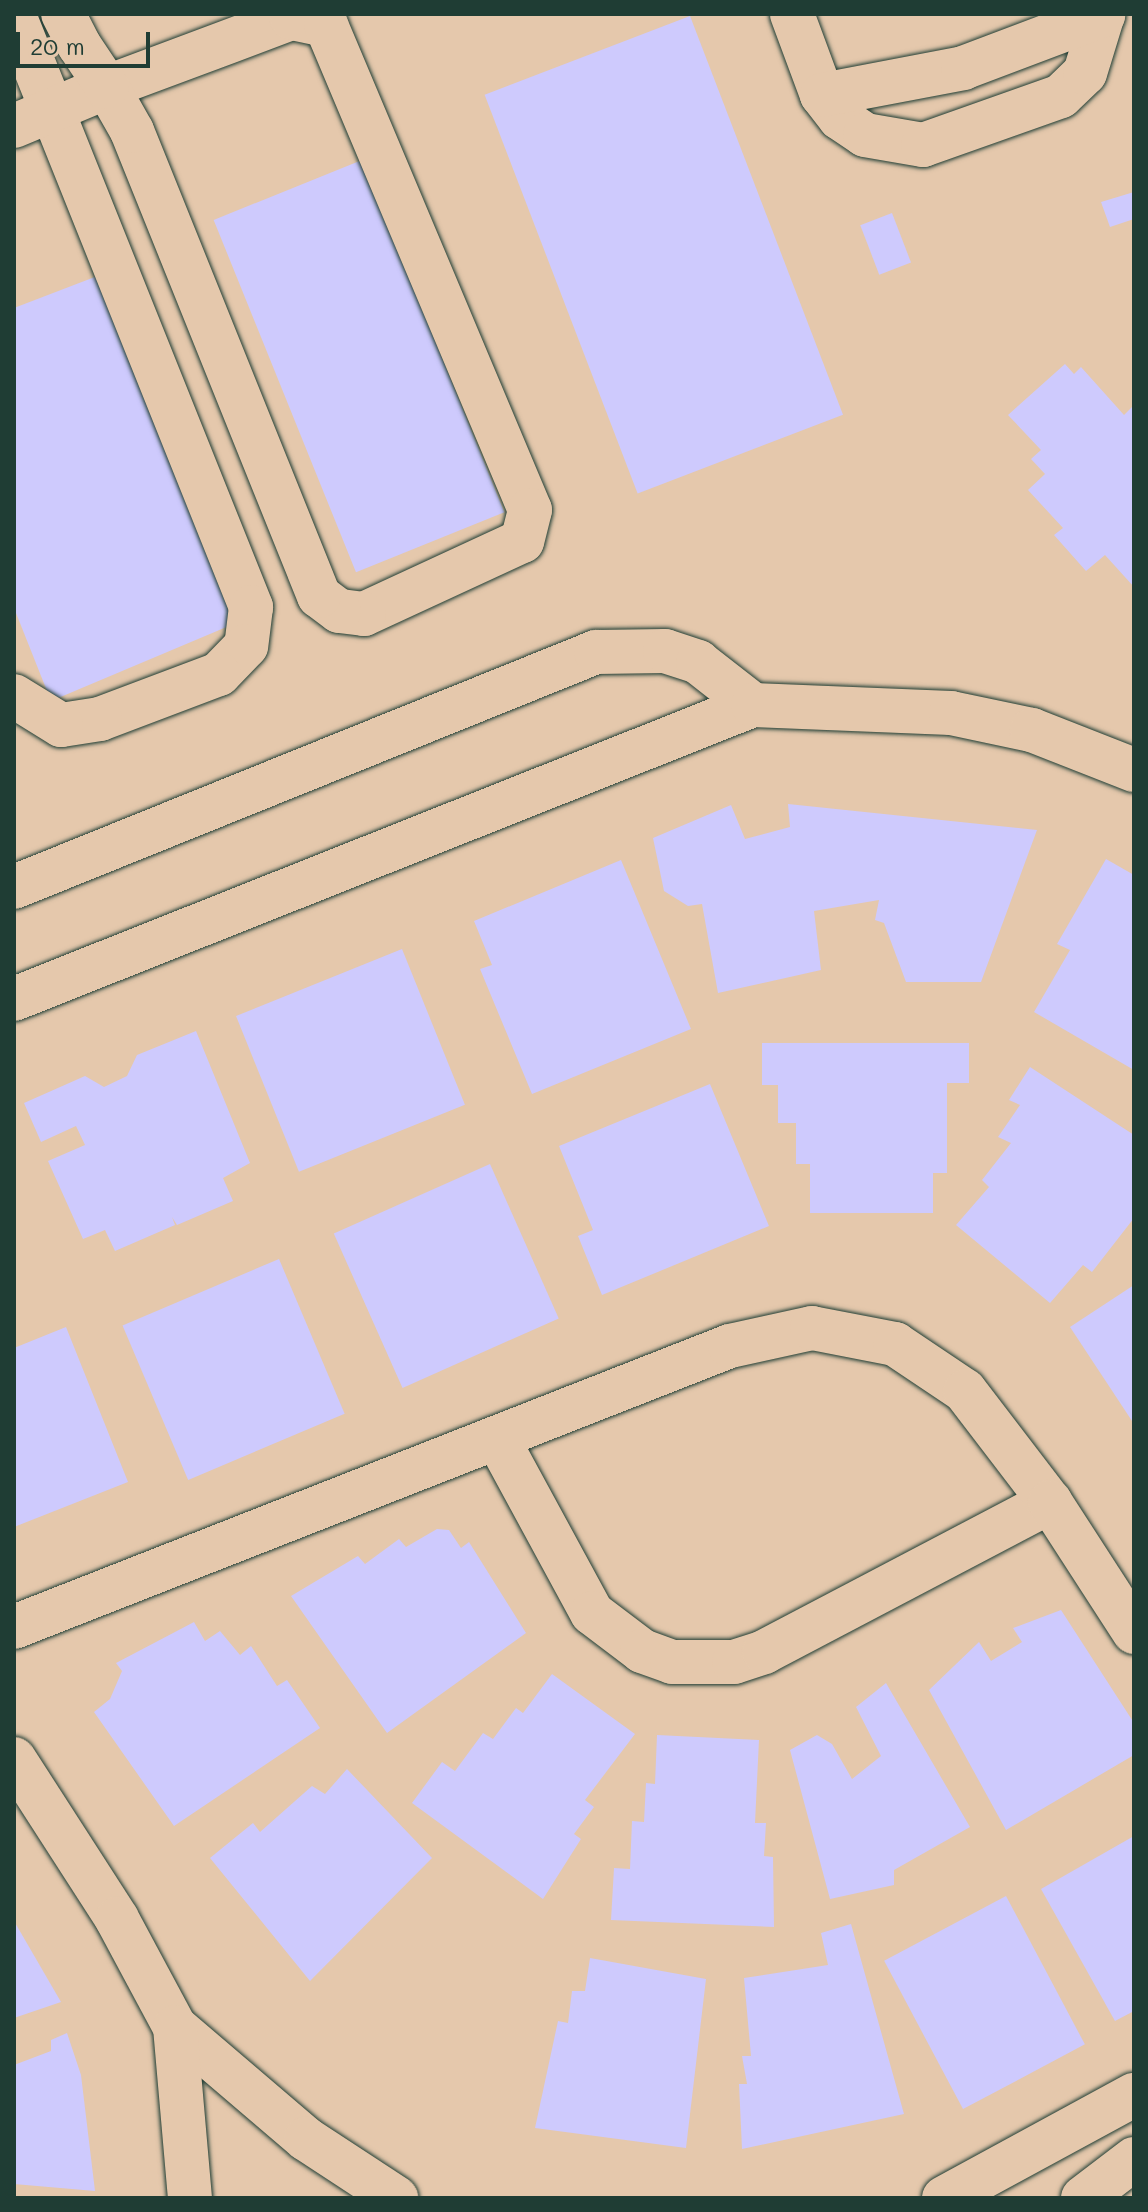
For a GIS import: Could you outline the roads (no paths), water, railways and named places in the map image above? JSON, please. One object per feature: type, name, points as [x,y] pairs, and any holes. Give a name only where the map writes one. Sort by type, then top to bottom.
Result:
[{"type":"street","points":[[14,126],[107,87],[279,22],[316,19],[334,33],[530,510],[527,532],[514,549],[364,614],[339,611],[319,596],[150,172],[107,87],[63,14]]},
{"type":"street","points":[[792,14],[822,95],[865,135],[893,144],[937,141],[1061,96],[1085,73],[1103,14]]},
{"type":"street","points":[[822,95],[963,68],[1103,14]]},
{"type":"street","points":[[14,15],[56,109],[246,588],[251,626],[246,646],[219,674],[100,719],[61,725],[14,696]]},
{"type":"street","points":[[14,887],[596,652],[665,651],[698,662],[753,705]]},
{"type":"street","points":[[14,999],[753,705],[951,713],[1032,730],[1134,770]]},
{"type":"street","points":[[14,1627],[770,1333],[854,1332],[895,1344],[965,1391],[1050,1502],[1134,1632]]},
{"type":"street","points":[[497,1438],[592,1613],[642,1651],[672,1662],[734,1662],[764,1652],[1050,1502]]},
{"type":"street","points":[[14,1759],[117,1919],[175,2027],[306,2139],[396,2198]]},
{"type":"street","points":[[175,2027],[190,2198]]},
{"type":"street","points":[[944,2198],[1134,2095]]},
{"type":"street","points":[[1083,2198],[1134,2159]]}]
